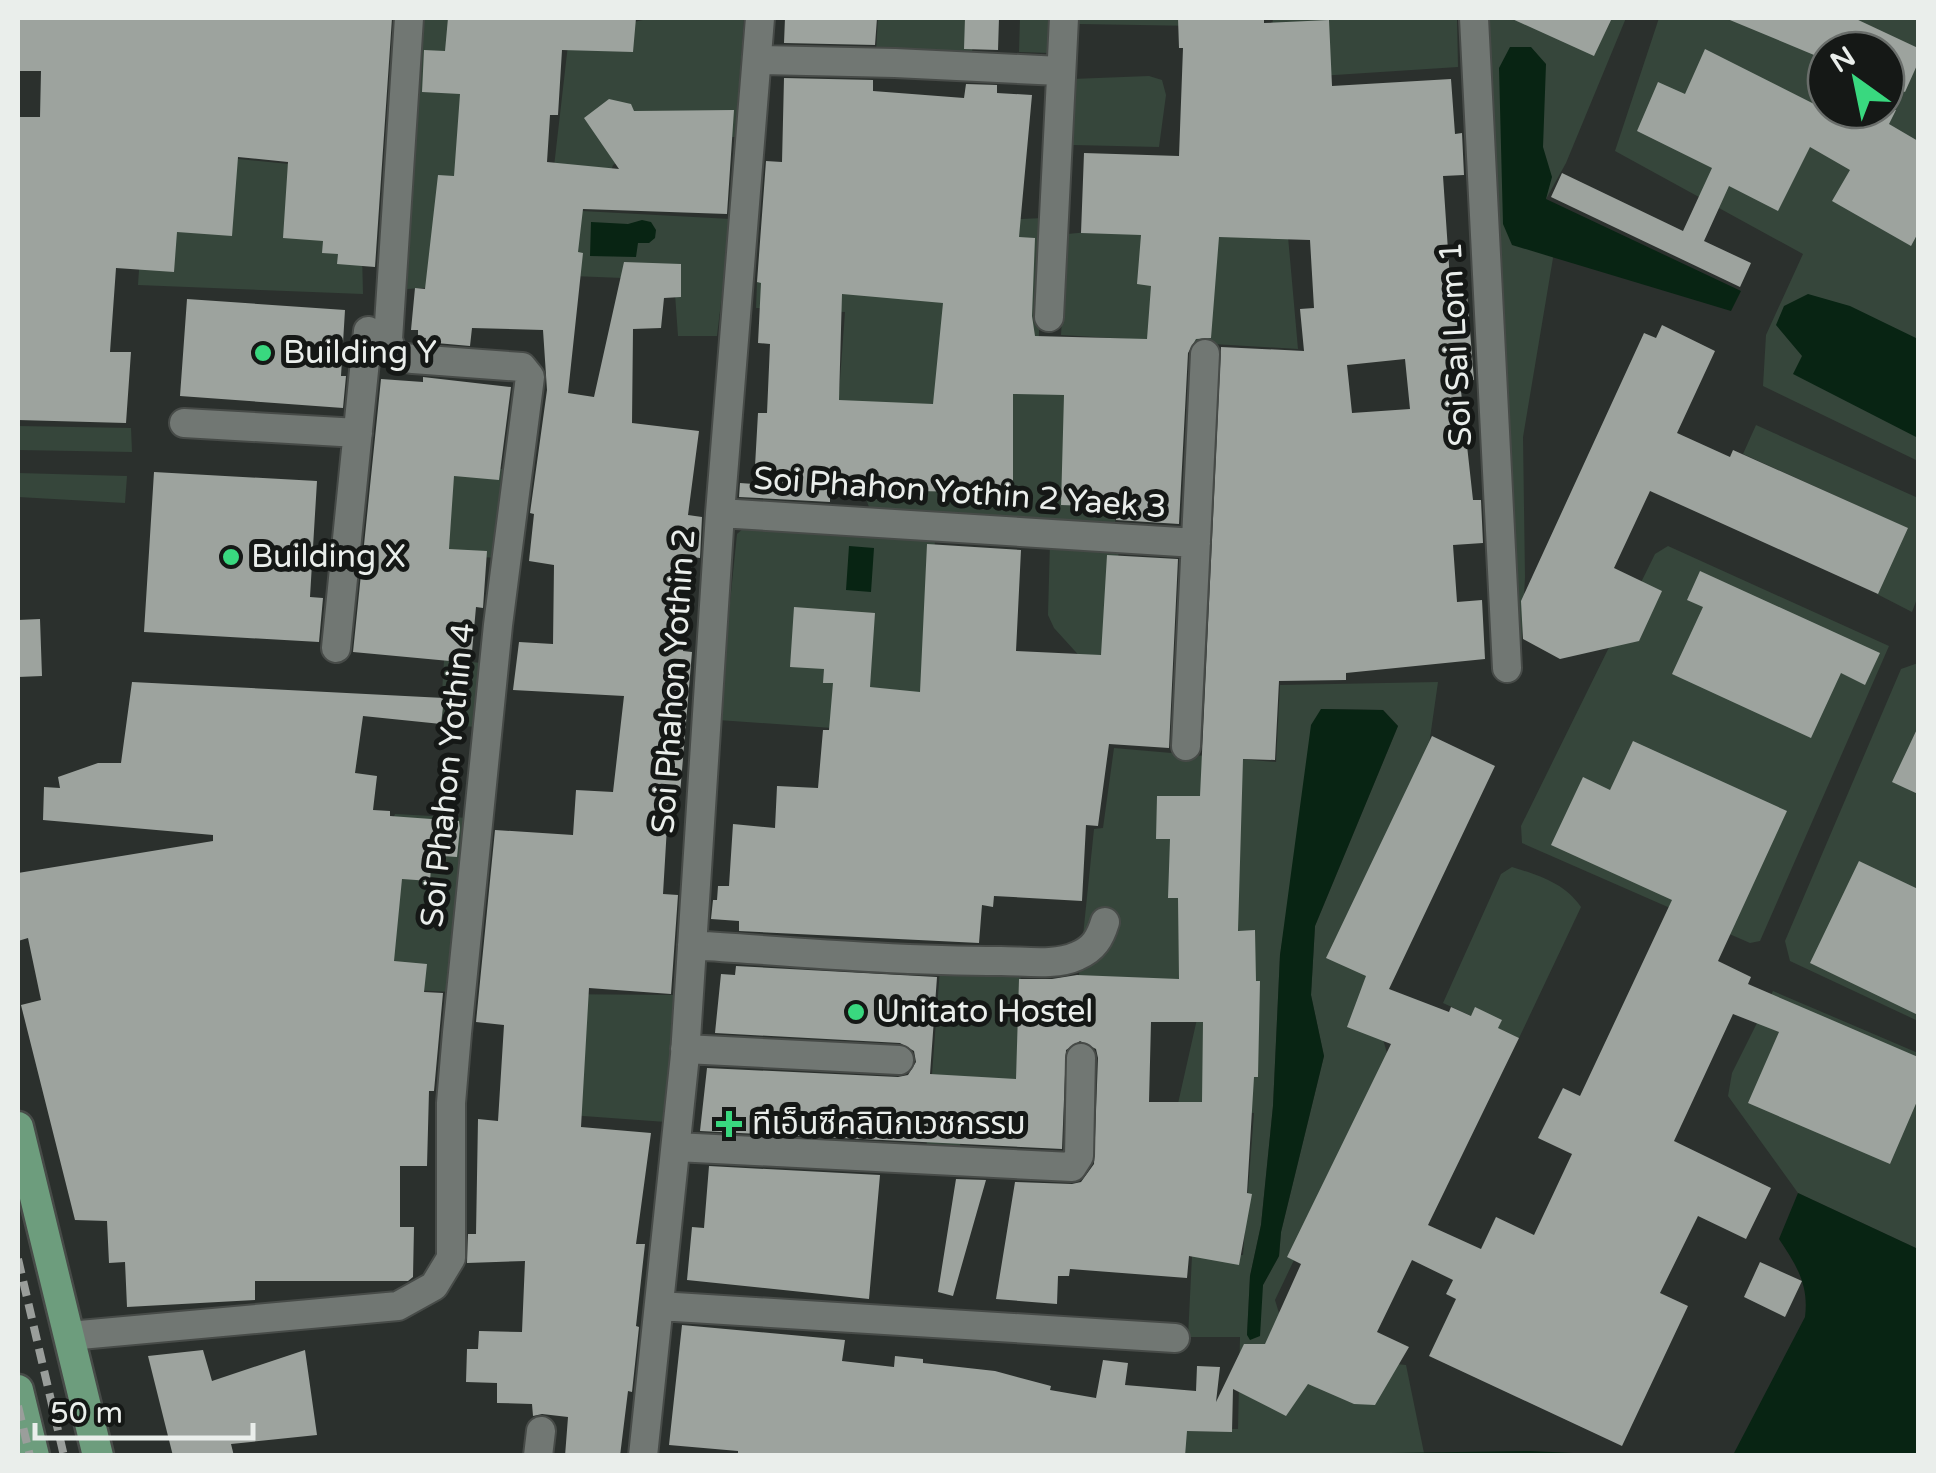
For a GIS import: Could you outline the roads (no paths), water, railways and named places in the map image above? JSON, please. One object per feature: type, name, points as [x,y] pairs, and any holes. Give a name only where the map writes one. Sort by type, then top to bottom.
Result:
[{"type":"main road","points":[[18,1127],[98,1456]]},
{"type":"main road","points":[[18,1390],[34,1456]]},
{"type":"street","points":[[336,648],[358,433],[375,345],[388,339],[409,18]]},
{"type":"street","name":"Soi Phahon Yothin 2","points":[[643,1456],[685,1049],[720,513],[760,18]]},
{"type":"street","points":[[1048,316],[1064,18]]},
{"type":"street","name":"Soi Sai Lom 1","points":[[1474,18],[1507,668]]},
{"type":"street","points":[[757,60],[896,62],[1060,71]]},
{"type":"street","name":"Soi Phahon Yothin 4","points":[[68,1336],[398,1306],[434,1286],[451,1258],[451,1104],[457,1033],[489,706],[530,377],[522,367],[413,359],[375,345]]},
{"type":"street","name":"Soi Phahon Yothin 2 Yaek 3","points":[[1186,746],[1205,354]]},
{"type":"street","points":[[184,423],[358,433]]},
{"type":"street","name":"Soi Phahon Yothin 2 Yaek 3","points":[[720,513],[1196,543]]},
{"type":"street","points":[[692,945],[917,961],[1046,961],[1074,958],[1088,950],[1099,940],[1105,922]]},
{"type":"street","points":[[685,1049],[899,1060]]},
{"type":"street","points":[[676,1148],[1072,1167],[1079,1156],[1082,1058]]},
{"type":"street","points":[[659,1306],[1175,1338]]},
{"type":"railway","points":[[18,1259],[64,1456]]},
{"type":"railway","points":[[18,1406],[30,1456]]},
{"type":"place","name":"Building Y","points":[[263,353]]},
{"type":"place","name":"Building X","points":[[231,557]]},
{"type":"place","name":"Unitato Hostel","points":[[856,1012]]},
{"type":"place","name":"ทีเอ็นซีคลินิกเวชกรรม","points":[[729,1124]]}]
